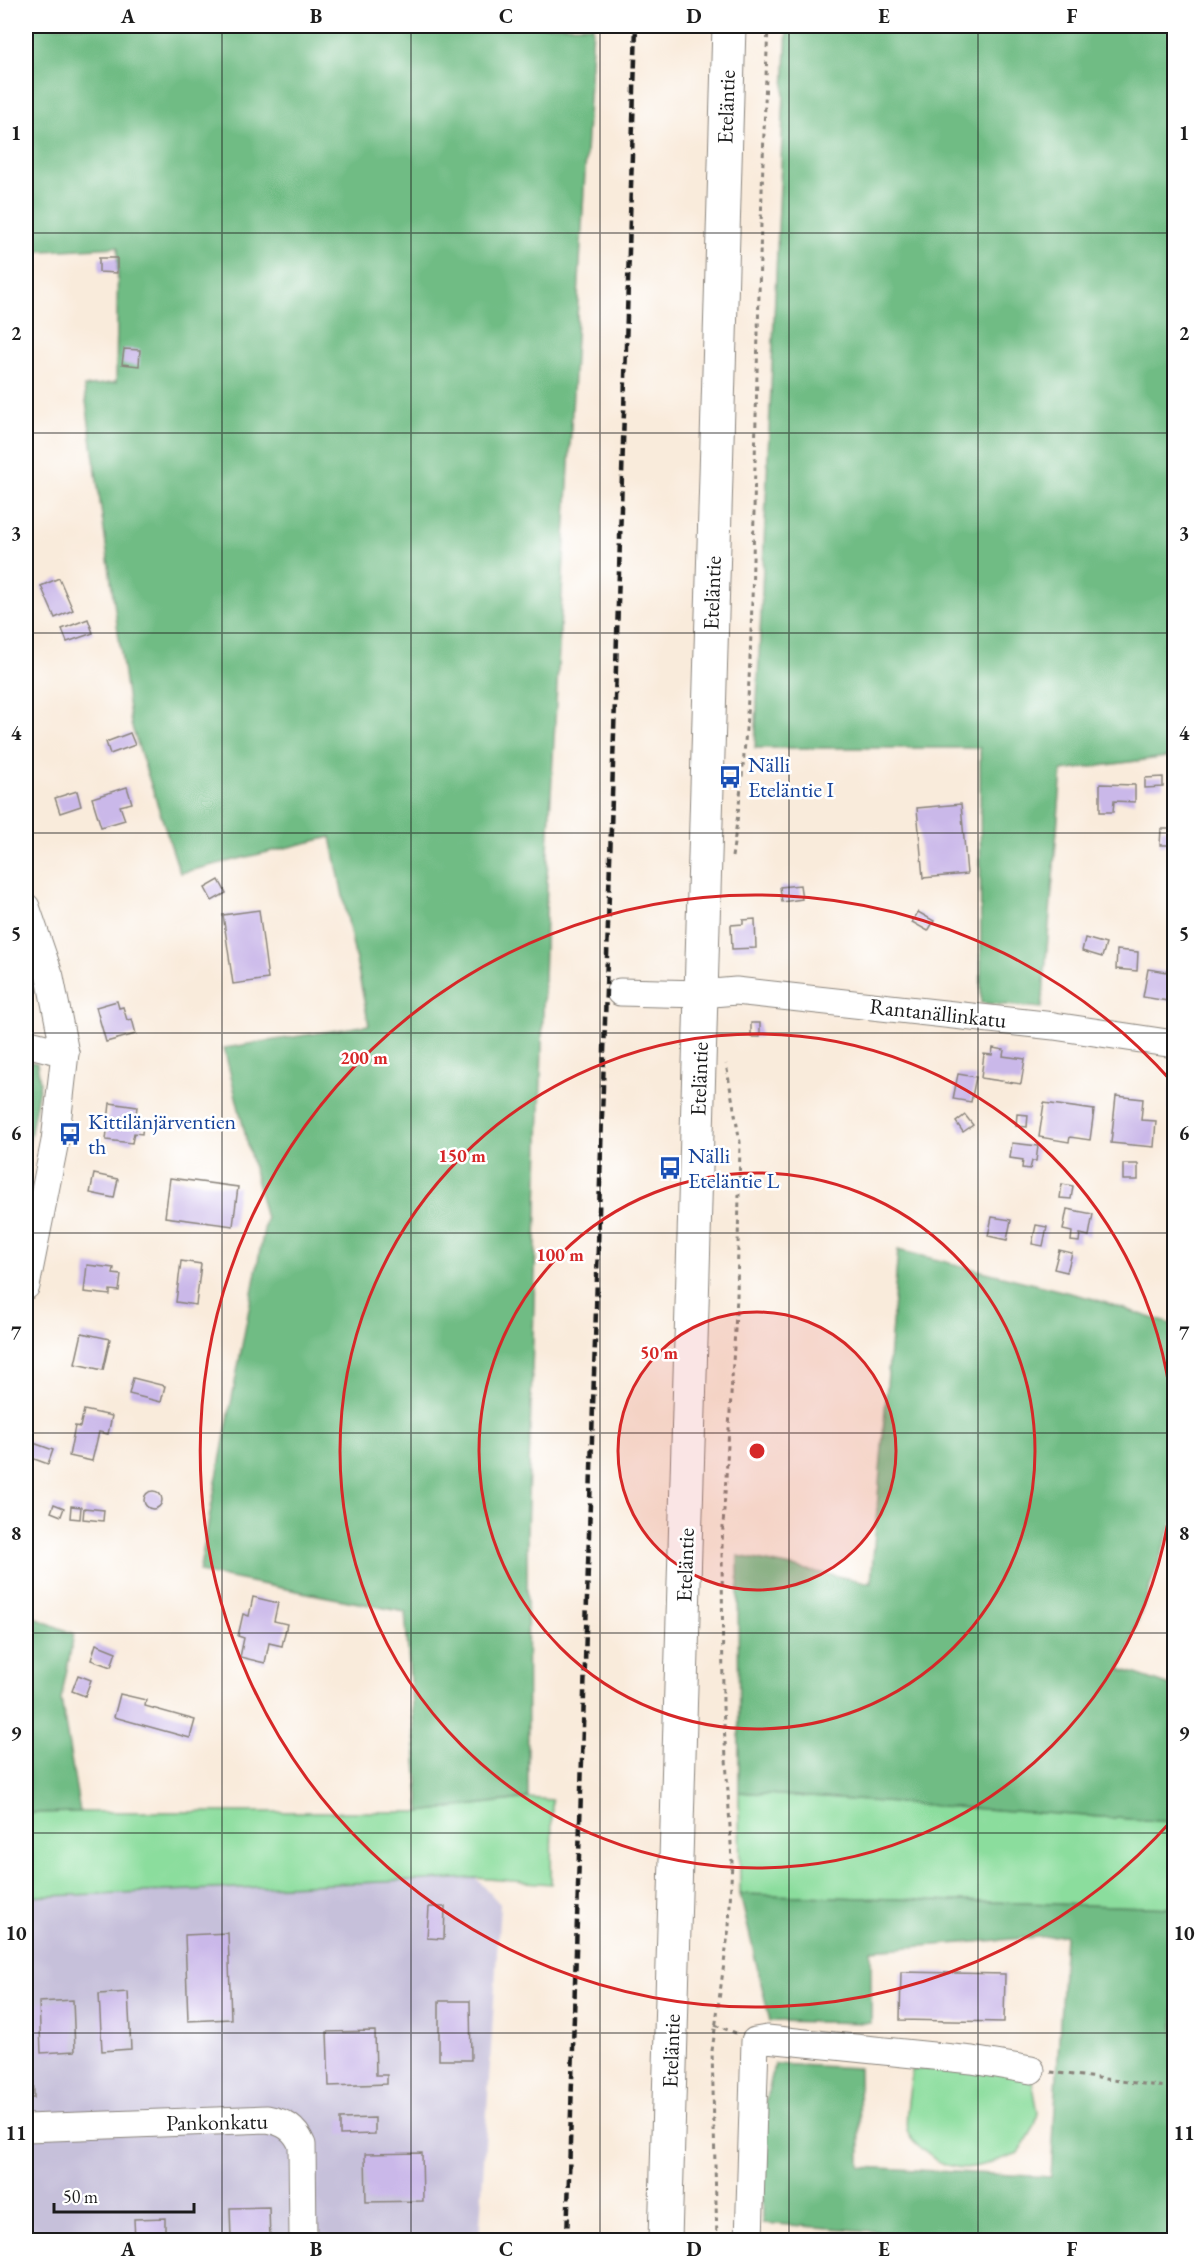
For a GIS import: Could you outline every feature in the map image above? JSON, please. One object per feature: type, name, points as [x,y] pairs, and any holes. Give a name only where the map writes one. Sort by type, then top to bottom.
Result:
[{"type":"main road","name":"Eteläntie","points":[[665,2241],[729,26]]},
{"type":"street","points":[[26,907],[50,977],[65,1053],[55,1141],[26,1286]]},
{"type":"street","name":"Rantanällinkatu","points":[[620,992],[701,994],[735,991],[1053,1026],[1174,1044]]},
{"type":"street","points":[[26,1043],[65,1053]]},
{"type":"street","points":[[749,2241],[755,2042],[767,2038],[972,2060],[1031,2070]]},
{"type":"street","name":"Pankonkatu","points":[[26,2128],[267,2119],[280,2122],[294,2131],[302,2145],[303,2241]]},
{"type":"path","points":[[731,865],[741,795],[751,631],[760,226],[768,26]]},
{"type":"path","points":[[717,2241],[712,2051],[729,1927],[732,1860],[723,1707],[722,1543],[736,1297],[740,1142],[725,1055]]},
{"type":"path","points":[[1031,2070],[1174,2088]]},
{"type":"shaded area","points":[[476,1878],[500,1904],[479,2240],[26,2240],[26,1897]]},
{"type":"green space","points":[[26,26],[593,26],[548,850],[527,1534],[528,1798],[420,1812],[405,1612],[199,1572],[266,1219],[224,1048],[369,1025],[331,837],[180,873],[131,724],[84,387],[116,382],[118,247],[26,252]]},
{"type":"green space","points":[[787,26],[1174,26],[1174,756],[1062,771],[1042,1008],[981,1003],[980,748],[755,748]]},
{"type":"green space","points":[[26,1061],[37,1063],[40,1082],[26,1159]]},
{"type":"green space","points":[[898,1250],[1094,1299],[1174,1325],[1174,1518],[1121,1669],[1174,1687],[1174,1822],[739,1792],[738,1556],[871,1583]]},
{"type":"green space","points":[[26,1614],[74,1634],[61,1699],[80,1812],[26,1813]]},
{"type":"green space","points":[[739,1792],[1174,1822],[1174,1908],[740,1894]]},
{"type":"green space","points":[[528,1798],[552,1800],[551,1884],[476,1878],[26,1897],[26,1813],[420,1812]]},
{"type":"green space","points":[[740,1894],[1174,1908],[1174,2240],[911,2240],[883,2232],[763,2223],[763,2111],[775,2064],[859,2068],[860,2167],[1051,2177],[1065,1935],[871,1950],[871,2023],[770,2021]]},
{"type":"green space","points":[[974,2066],[1031,2075],[1038,2113],[1035,2126],[1019,2153],[982,2165],[959,2168],[936,2160],[914,2142],[908,2133],[906,2118],[912,2070]]},
{"type":"building","points":[[99,258],[117,258],[117,273],[99,272]]},
{"type":"building","points":[[124,349],[140,350],[139,366],[122,364]]},
{"type":"building","points":[[59,578],[73,610],[55,618],[41,586]]},
{"type":"building","points":[[88,619],[93,633],[67,642],[62,629]]},
{"type":"building","points":[[130,733],[135,745],[110,754],[106,742]]},
{"type":"building","points":[[1163,777],[1163,787],[1145,788],[1145,778]]},
{"type":"building","points":[[1100,784],[1135,785],[1135,802],[1114,801],[1113,812],[1100,812]]},
{"type":"building","points":[[127,787],[132,803],[120,806],[125,820],[101,827],[92,798]]},
{"type":"building","points":[[77,791],[81,806],[60,813],[55,798]]},
{"type":"building","points":[[961,804],[967,874],[923,878],[917,808]]},
{"type":"building","points":[[1172,817],[1174,817],[1174,845],[1160,845],[1161,829],[1171,829]]},
{"type":"building","points":[[219,880],[226,893],[212,901],[205,888]]},
{"type":"building","points":[[800,885],[802,899],[782,902],[780,887]]},
{"type":"building","points":[[259,910],[268,979],[233,984],[223,915]]},
{"type":"building","points":[[918,912],[934,921],[928,931],[912,922]]},
{"type":"building","points":[[755,919],[756,948],[732,949],[731,925],[743,924],[743,920]]},
{"type":"building","points":[[1085,938],[1106,944],[1102,957],[1082,951]]},
{"type":"building","points":[[1117,950],[1138,952],[1137,971],[1116,969]]},
{"type":"building","points":[[1170,956],[1174,957],[1174,1002],[1143,997],[1148,969],[1167,972]]},
{"type":"building","points":[[117,1001],[119,1008],[123,1007],[127,1020],[132,1019],[136,1034],[106,1042],[96,1007]]},
{"type":"building","points":[[751,1023],[760,1023],[760,1037],[751,1037]]},
{"type":"building","points":[[993,1048],[1004,1050],[1003,1056],[1025,1059],[1021,1084],[981,1078],[984,1054],[992,1055]]},
{"type":"building","points":[[958,1074],[976,1077],[971,1102],[953,1099]]},
{"type":"building","points":[[1172,1076],[1174,1076],[1174,1110],[1168,1109]]},
{"type":"building","points":[[1116,1096],[1143,1099],[1141,1120],[1156,1121],[1154,1147],[1111,1143]]},
{"type":"building","points":[[110,1103],[137,1107],[135,1122],[143,1123],[142,1134],[134,1133],[132,1143],[106,1140]]},
{"type":"building","points":[[1044,1103],[1094,1110],[1090,1140],[1070,1137],[1069,1142],[1039,1137]]},
{"type":"building","points":[[1017,1114],[1028,1115],[1027,1127],[1016,1126]]},
{"type":"building","points":[[965,1115],[973,1125],[963,1132],[956,1122]]},
{"type":"building","points":[[1012,1143],[1038,1146],[1036,1161],[1032,1161],[1030,1169],[1022,1168],[1023,1160],[1010,1158]]},
{"type":"building","points":[[1123,1164],[1138,1164],[1138,1180],[1123,1180]]},
{"type":"building","points":[[94,1174],[118,1179],[114,1198],[90,1193]]},
{"type":"building","points":[[170,1178],[238,1187],[233,1226],[165,1217]]},
{"type":"building","points":[[1062,1184],[1073,1186],[1071,1199],[1060,1198]]},
{"type":"building","points":[[1067,1209],[1093,1214],[1089,1236],[1080,1234],[1079,1242],[1071,1241],[1072,1232],[1063,1230]]},
{"type":"building","points":[[992,1217],[1011,1220],[1007,1240],[988,1236]]},
{"type":"building","points":[[1036,1225],[1047,1227],[1043,1246],[1032,1244]]},
{"type":"building","points":[[1059,1250],[1072,1253],[1067,1272],[1054,1269]]},
{"type":"building","points":[[181,1261],[201,1264],[196,1305],[176,1302]]},
{"type":"building","points":[[87,1265],[114,1268],[113,1274],[121,1275],[119,1291],[110,1290],[110,1295],[84,1292]]},
{"type":"building","points":[[82,1333],[110,1339],[103,1370],[75,1364]]},
{"type":"building","points":[[133,1378],[165,1386],[161,1402],[129,1394]]},
{"type":"building","points":[[84,1410],[112,1416],[108,1434],[99,1432],[92,1461],[69,1456],[75,1426],[80,1427]]},
{"type":"building","points":[[28,1441],[53,1450],[48,1464],[26,1456]]},
{"type":"building","points":[[153,1491],[159,1494],[162,1500],[159,1506],[153,1509],[147,1506],[144,1500],[147,1494]]},
{"type":"building","points":[[54,1504],[64,1508],[61,1516],[51,1512]]},
{"type":"building","points":[[71,1506],[81,1507],[80,1519],[70,1518]]},
{"type":"building","points":[[84,1508],[104,1510],[103,1521],[83,1519]]},
{"type":"building","points":[[253,1597],[278,1603],[274,1621],[287,1624],[282,1646],[269,1643],[265,1663],[240,1657],[244,1638],[238,1636],[243,1614],[249,1616]]},
{"type":"building","points":[[96,1644],[116,1652],[111,1667],[91,1660]]},
{"type":"building","points":[[78,1675],[91,1680],[85,1696],[72,1691]]},
{"type":"building","points":[[120,1694],[146,1700],[145,1706],[195,1720],[190,1738],[114,1717]]},
{"type":"building","points":[[429,1907],[445,1907],[444,1939],[427,1938]]},
{"type":"building","points":[[228,1933],[231,2019],[188,2021],[185,1935]]},
{"type":"building","points":[[901,1972],[1005,1974],[1004,2022],[900,2020]]},
{"type":"building","points":[[128,1992],[131,2049],[102,2051],[99,1994]]},
{"type":"building","points":[[73,2000],[75,2051],[41,2053],[39,2002]]},
{"type":"building","points":[[439,2001],[470,2001],[471,2060],[439,2060]]},
{"type":"building","points":[[375,2031],[376,2075],[387,2075],[387,2084],[329,2086],[327,2032]]},
{"type":"building","points":[[26,2068],[33,2068],[34,2098],[26,2098]]},
{"type":"building","points":[[375,2118],[375,2134],[340,2135],[340,2119]]},
{"type":"building","points":[[422,2153],[423,2201],[366,2202],[365,2154]]},
{"type":"building","points":[[269,2207],[270,2240],[231,2240],[230,2208]]},
{"type":"building","points":[[165,2218],[165,2240],[135,2240],[134,2219]]},
{"type":"railway","points":[[567,2240],[636,26]]},
{"type":"place","name":"Nälli Eteläntie I","points":[[730,777]]},
{"type":"place","name":"Kittilänjärventien th","points":[[70,1134]]},
{"type":"place","name":"Nälli Eteläntie L","points":[[670,1168]]}]
